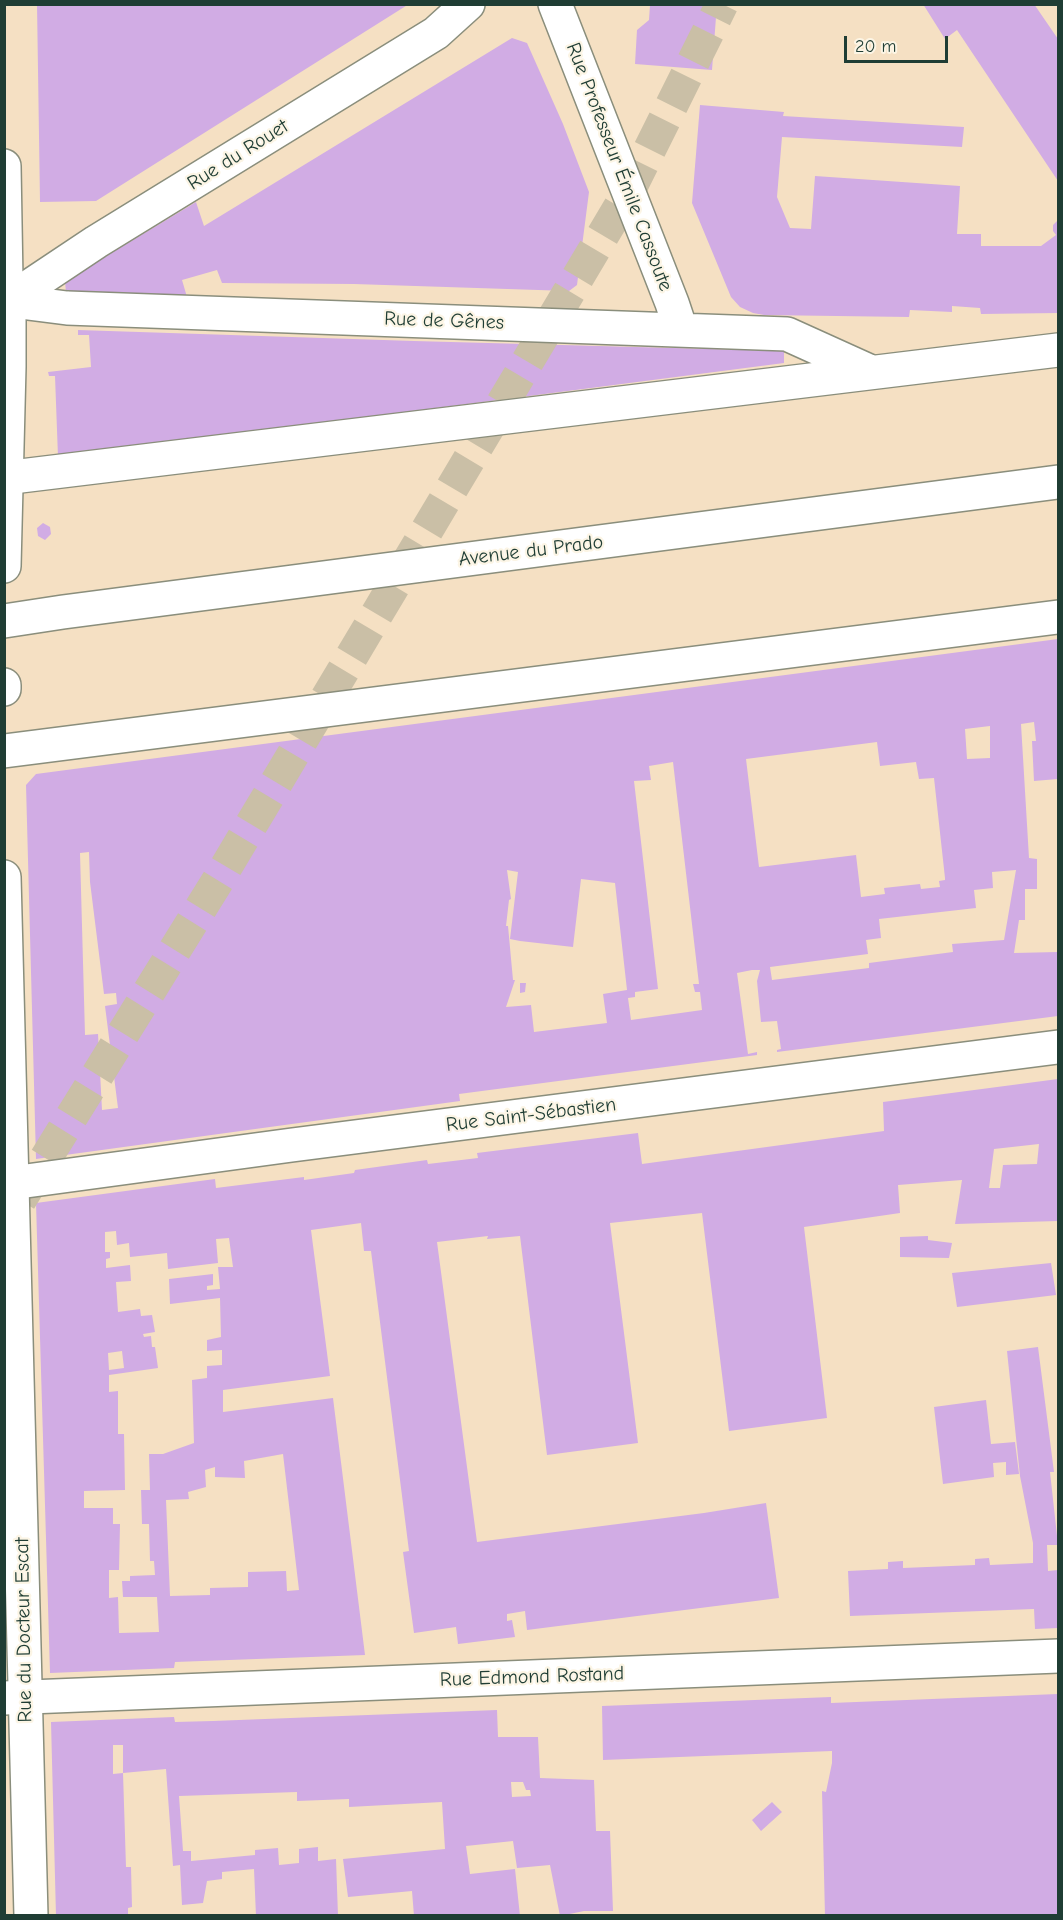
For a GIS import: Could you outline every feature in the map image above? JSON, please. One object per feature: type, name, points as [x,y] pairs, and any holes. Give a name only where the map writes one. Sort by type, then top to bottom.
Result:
[{"type":"street","name":"Rue du Rouet","points":[[7,300],[96,242],[436,33],[468,4]]},
{"type":"street","name":"Rue Professeur Émile Cassoute","points":[[555,4],[681,330]]},
{"type":"street","points":[[4,166],[9,367],[4,566]]},
{"type":"street","name":"Rue de Gênes","points":[[7,300],[67,308],[787,334],[871,372]]},
{"type":"street","points":[[5,478],[1059,350]]},
{"type":"street","name":"Avenue du Prado","points":[[4,621],[1059,482]]},
{"type":"street","points":[[4,752],[1059,617]]},
{"type":"street","name":"Rue du Docteur Escat","points":[[4,877],[15,1698],[31,1916]]},
{"type":"street","name":"Rue Saint-Sébastien","points":[[8,1184],[292,1145],[1059,1047]]},
{"type":"street","name":"Rue Edmond Rostand","points":[[15,1698],[1059,1656]]},
{"type":"building","points":[[37,4],[409,4],[96,201],[40,202]]},
{"type":"building","points":[[717,4],[712,70],[635,64],[637,30],[649,20],[650,5]]},
{"type":"building","points":[[923,4],[1034,4],[1058,39],[1058,181],[957,30],[945,39]]},
{"type":"building","points":[[512,38],[527,43],[563,124],[589,192],[577,285],[569,291],[354,284],[222,283],[217,270],[182,280],[187,297],[66,293],[65,281],[196,202],[204,226]]},
{"type":"building","points":[[700,105],[784,112],[783,116],[964,127],[962,147],[782,137],[777,197],[790,228],[811,229],[815,176],[960,186],[957,234],[981,234],[981,246],[1041,246],[1056,235],[1053,225],[1058,220],[1058,313],[981,314],[980,308],[952,306],[952,312],[910,310],[909,317],[764,315],[740,307],[731,297],[692,203]]},
{"type":"building","points":[[78,330],[784,351],[784,363],[58,457],[55,376],[49,376],[48,372],[91,367],[89,335],[78,335]]},
{"type":"building","points":[[43,523],[50,527],[51,534],[45,540],[38,536],[37,528]]},
{"type":"building","points":[[1058,639],[1058,779],[1034,781],[1032,741],[1036,741],[1034,722],[1021,724],[1029,858],[1037,859],[1037,889],[1025,889],[1025,920],[1019,920],[1014,953],[1058,952],[1058,1016],[777,1052],[781,1049],[777,1021],[761,1022],[757,981],[760,970],[752,970],[737,973],[748,1054],[757,1052],[757,1055],[459,1094],[460,1101],[36,1159],[26,785],[36,774]],"holes":[[[990,726],[990,758],[967,759],[965,729]],[[877,742],[880,766],[916,762],[919,779],[934,778],[945,878],[939,881],[940,887],[921,889],[920,884],[884,888],[885,894],[861,897],[856,855],[759,867],[746,759]],[[673,762],[699,984],[693,984],[695,992],[700,992],[702,1010],[631,1020],[628,998],[635,997],[635,992],[658,989],[634,781],[651,780],[649,766]],[[89,852],[90,882],[104,994],[116,993],[117,1004],[105,1006],[118,1108],[102,1110],[98,1034],[85,1035],[80,853]],[[507,870],[518,872],[510,939],[573,947],[581,879],[615,883],[627,990],[603,994],[607,1023],[534,1032],[531,1005],[506,1007],[515,980],[513,980],[508,926],[506,926],[511,899]],[[1016,870],[1004,940],[952,944],[953,952],[869,963],[869,968],[772,980],[770,967],[868,954],[866,940],[881,938],[879,919],[976,908],[974,890],[993,888],[992,872]]]},
{"type":"building","points":[[520,983],[526,983],[525,992],[520,993]]},
{"type":"building","points":[[1058,1079],[1058,1221],[955,1224],[962,1180],[898,1185],[900,1213],[804,1227],[827,1418],[729,1431],[702,1213],[610,1223],[638,1443],[547,1455],[520,1236],[487,1239],[488,1236],[437,1242],[477,1542],[766,1503],[779,1598],[527,1630],[525,1611],[507,1614],[507,1621],[512,1620],[515,1637],[458,1644],[456,1627],[414,1633],[403,1552],[409,1551],[371,1251],[364,1251],[361,1223],[311,1230],[330,1376],[223,1390],[223,1412],[333,1398],[365,1655],[175,1662],[174,1668],[50,1673],[36,1203],[215,1179],[216,1188],[304,1177],[304,1180],[354,1173],[355,1170],[427,1160],[428,1164],[478,1158],[477,1153],[638,1133],[642,1164],[884,1131],[883,1102]],"holes":[[[1039,1144],[1037,1164],[1003,1165],[1000,1188],[989,1188],[994,1149]],[[116,1231],[117,1245],[129,1243],[130,1257],[167,1253],[168,1269],[218,1263],[216,1239],[229,1238],[233,1267],[218,1267],[220,1289],[207,1290],[207,1286],[213,1285],[213,1274],[169,1279],[170,1304],[220,1298],[221,1337],[207,1340],[207,1351],[222,1350],[222,1365],[207,1366],[207,1378],[192,1380],[194,1443],[163,1454],[149,1454],[150,1490],[141,1490],[142,1524],[149,1524],[150,1561],[154,1561],[155,1575],[130,1576],[130,1581],[122,1581],[123,1597],[157,1597],[159,1632],[119,1633],[118,1597],[109,1598],[109,1570],[119,1570],[120,1524],[113,1524],[113,1508],[84,1508],[84,1491],[125,1490],[124,1434],[118,1434],[118,1391],[109,1392],[109,1375],[158,1368],[151,1336],[144,1337],[143,1334],[155,1332],[152,1315],[141,1316],[140,1309],[118,1312],[116,1282],[131,1281],[130,1265],[106,1268],[106,1259],[110,1258],[110,1252],[105,1252],[105,1232]],[[122,1351],[124,1368],[109,1370],[108,1353]],[[283,1454],[299,1590],[287,1591],[286,1571],[248,1572],[248,1587],[210,1588],[210,1595],[170,1596],[166,1500],[189,1499],[188,1492],[206,1487],[205,1470],[215,1467],[215,1477],[245,1478],[244,1461]]]},
{"type":"building","points":[[928,1236],[928,1240],[952,1243],[949,1258],[900,1257],[900,1237]]},
{"type":"building","points":[[1051,1263],[1056,1295],[957,1307],[952,1273]]},
{"type":"building","points":[[1038,1347],[1054,1472],[1050,1472],[1058,1545],[1047,1545],[1048,1571],[1058,1570],[1058,1628],[1035,1629],[1034,1609],[850,1616],[848,1571],[888,1569],[888,1562],[903,1561],[903,1568],[975,1565],[975,1559],[989,1558],[990,1565],[1033,1563],[1033,1543],[1020,1476],[1007,1351]]},
{"type":"building","points":[[986,1400],[991,1444],[1015,1442],[1019,1474],[1006,1475],[1006,1462],[993,1463],[994,1477],[943,1484],[934,1407]]},
{"type":"building","points":[[1058,1694],[1058,1916],[825,1916],[822,1791],[826,1792],[832,1751],[603,1760],[602,1706],[831,1697],[831,1703]]},
{"type":"building","points":[[497,1710],[498,1737],[538,1737],[540,1778],[594,1780],[596,1831],[610,1831],[613,1911],[584,1911],[560,1916],[550,1865],[517,1868],[513,1841],[466,1846],[470,1874],[515,1869],[520,1916],[414,1916],[412,1891],[348,1897],[343,1859],[445,1849],[442,1802],[349,1807],[349,1799],[297,1801],[297,1792],[179,1796],[183,1851],[191,1851],[191,1861],[255,1855],[255,1850],[278,1848],[279,1865],[299,1863],[299,1849],[318,1847],[318,1861],[336,1859],[338,1916],[256,1916],[254,1869],[222,1872],[222,1879],[207,1881],[203,1903],[182,1905],[180,1865],[173,1866],[166,1769],[123,1773],[126,1867],[131,1867],[132,1907],[128,1908],[128,1916],[56,1916],[51,1722],[174,1717],[175,1722],[213,1721]],"holes":[[[113,1745],[123,1745],[123,1773],[113,1774]],[[511,1782],[523,1782],[526,1790],[530,1790],[531,1796],[512,1797]]]},
{"type":"building","points":[[772,1802],[782,1812],[761,1831],[752,1820]]},
{"type":"tunnel","points":[[20,1200],[220,877],[628,193],[722,4]]}]
